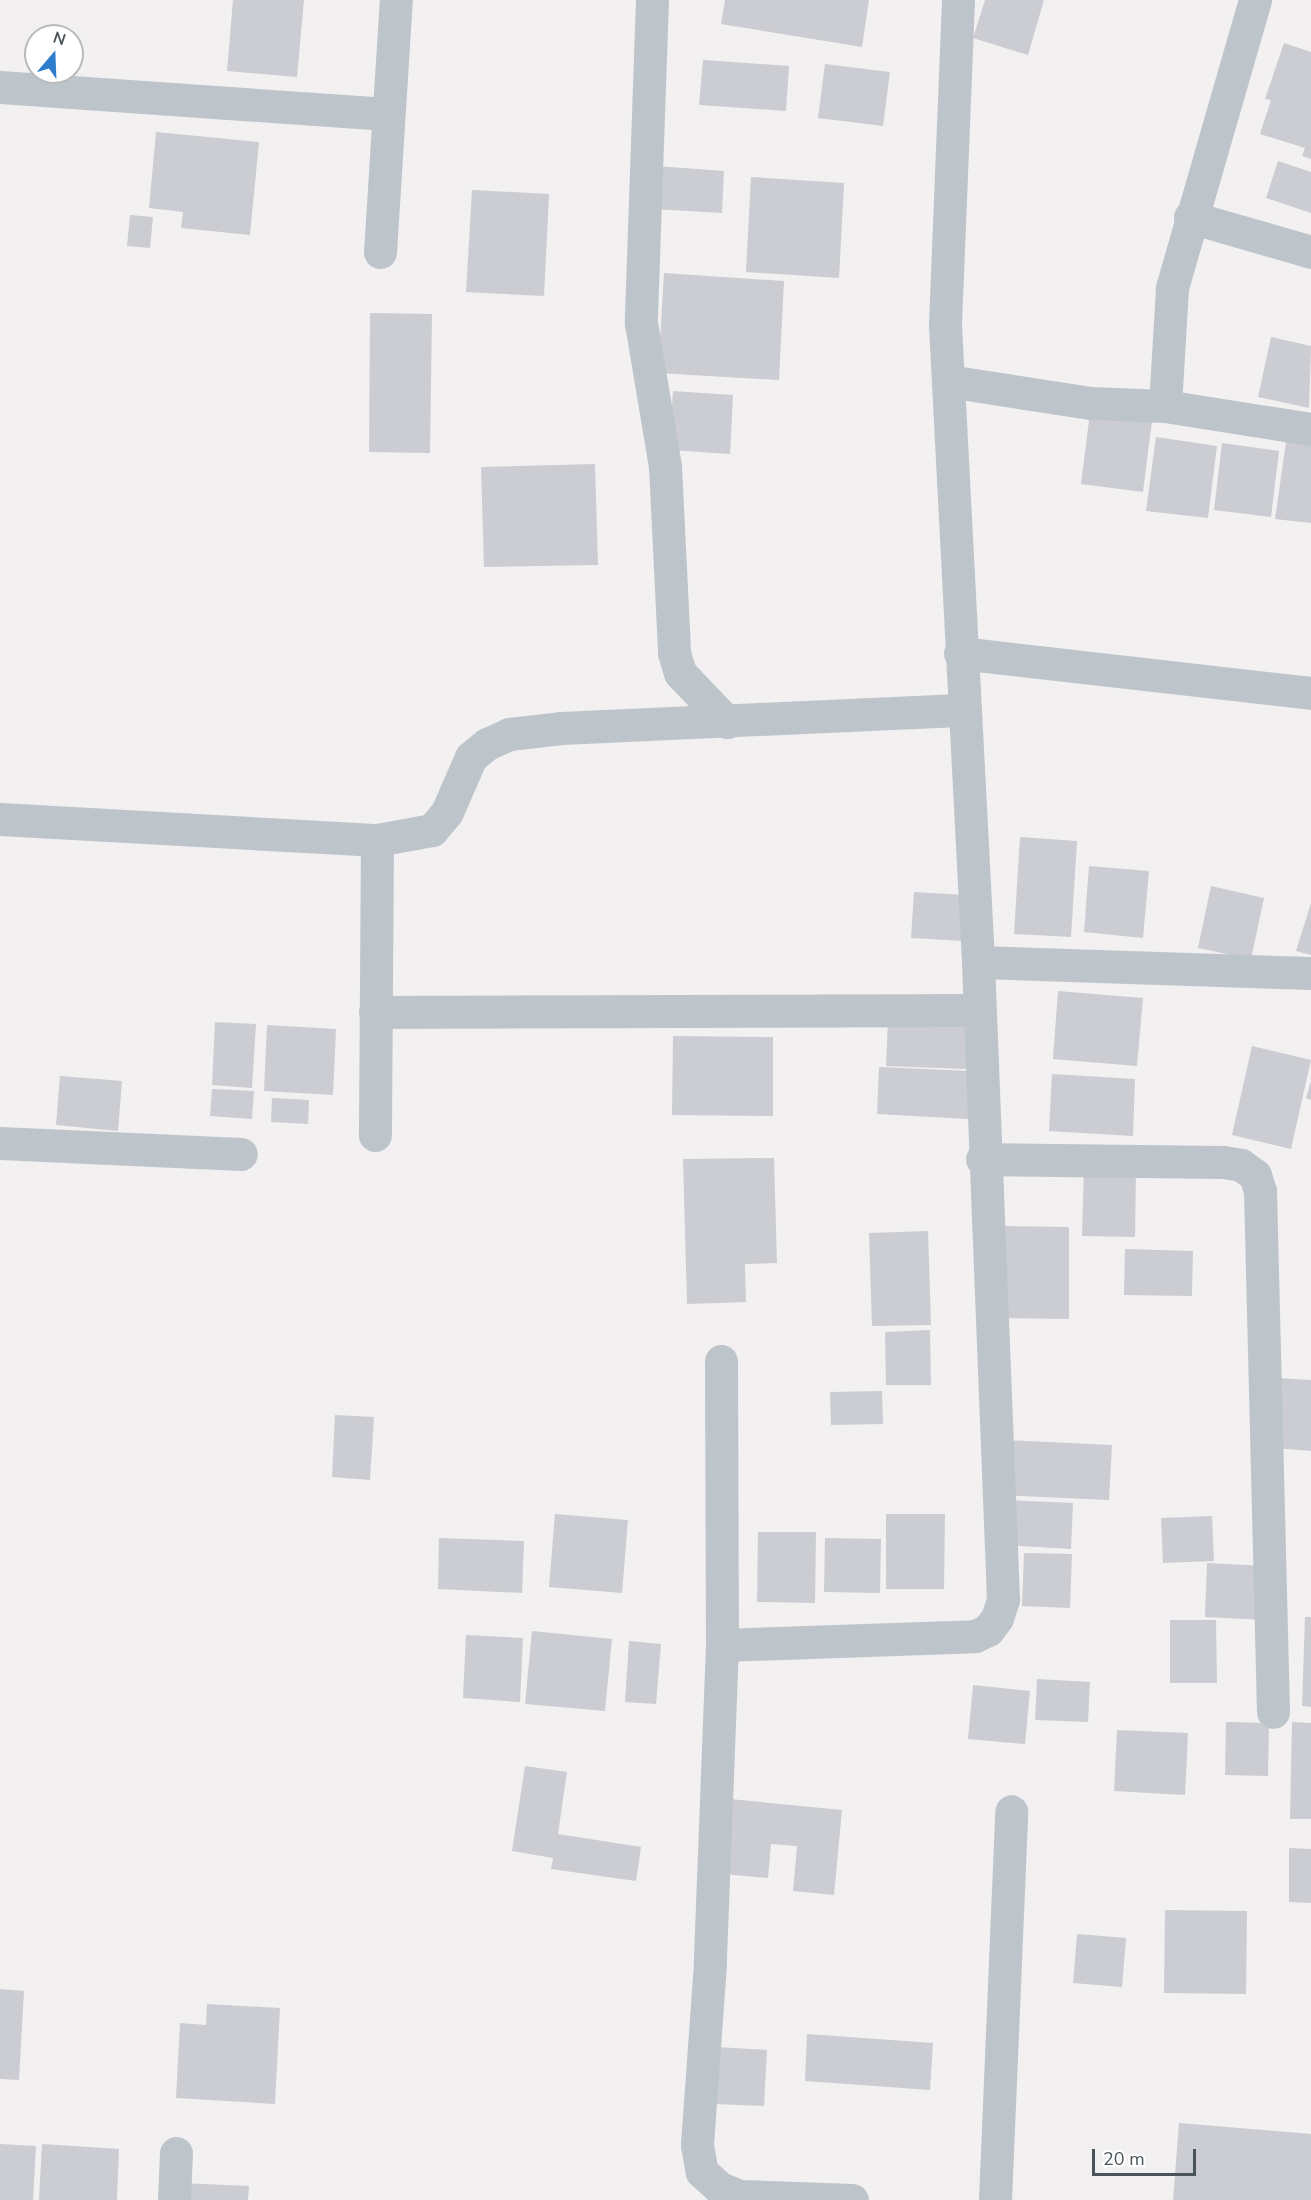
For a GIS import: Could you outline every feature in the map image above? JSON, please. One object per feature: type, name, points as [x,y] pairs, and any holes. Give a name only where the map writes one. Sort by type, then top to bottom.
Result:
[{"type":"street","points":[[380,252],[396,0]]},
{"type":"street","points":[[652,0],[641,322],[665,465],[674,653],[680,673],[727,722]]},
{"type":"street","points":[[722,1645],[975,1636],[988,1630],[997,1618],[1003,1599],[982,1159],[978,962],[960,653],[945,325],[958,0]]},
{"type":"street","points":[[1165,406],[1172,288],[1190,217],[1255,0]]},
{"type":"street","points":[[0,87],[387,114]]},
{"type":"street","points":[[1190,217],[1311,252]]},
{"type":"street","points":[[948,381],[1090,403],[1165,406],[1311,429]]},
{"type":"street","points":[[960,653],[1311,693]]},
{"type":"street","points":[[0,819],[377,840],[432,830],[447,812],[471,757],[487,744],[509,734],[561,728],[964,710]]},
{"type":"street","points":[[375,1135],[377,840]]},
{"type":"street","points":[[978,962],[1311,973]]},
{"type":"street","points":[[375,1012],[978,1010]]},
{"type":"street","points":[[0,1143],[241,1154]]},
{"type":"street","points":[[982,1159],[1223,1161],[1241,1165],[1255,1175],[1260,1191],[1273,1712]]},
{"type":"street","points":[[721,1361],[722,1645],[710,1963],[697,2145],[702,2172],[720,2188],[739,2196],[852,2200]]},
{"type":"street","points":[[995,2200],[1011,1811]]},
{"type":"street","points":[[174,2200],[176,2153]]},
{"type":"building","points":[[233,0],[304,0],[297,77],[227,71]]},
{"type":"building","points":[[725,0],[869,0],[862,47],[721,24]]},
{"type":"building","points":[[985,0],[1044,0],[1028,55],[973,38]]},
{"type":"building","points":[[1284,43],[1311,52],[1311,159],[1302,156],[1305,148],[1260,134],[1271,100],[1265,99]]},
{"type":"building","points":[[703,60],[789,66],[786,111],[699,105]]},
{"type":"building","points":[[825,64],[890,72],[883,126],[818,118]]},
{"type":"building","points":[[156,132],[259,142],[250,235],[181,228],[183,212],[149,208]]},
{"type":"building","points":[[1278,161],[1311,172],[1311,213],[1266,198]]},
{"type":"building","points":[[656,166],[724,171],[722,213],[653,209]]},
{"type":"building","points":[[751,177],[844,183],[839,278],[746,272]]},
{"type":"building","points":[[472,190],[549,194],[544,296],[466,292]]},
{"type":"building","points":[[130,215],[153,217],[150,248],[127,246]]},
{"type":"building","points":[[664,273],[784,281],[779,380],[658,373]]},
{"type":"building","points":[[370,313],[432,314],[430,453],[369,452]]},
{"type":"building","points":[[1271,337],[1311,346],[1309,408],[1258,397]]},
{"type":"building","points":[[673,391],[733,395],[730,454],[669,450]]},
{"type":"building","points":[[1091,405],[1153,413],[1143,492],[1081,484]]},
{"type":"building","points":[[1288,428],[1311,431],[1311,523],[1275,519]]},
{"type":"building","points":[[1156,437],[1217,446],[1208,518],[1146,511]]},
{"type":"building","points":[[1222,443],[1279,451],[1271,517],[1214,510]]},
{"type":"building","points":[[595,464],[598,565],[484,567],[481,467]]},
{"type":"building","points":[[1020,837],[1077,841],[1071,937],[1014,934]]},
{"type":"building","points":[[1089,866],[1149,871],[1143,938],[1084,932]]},
{"type":"building","points":[[1211,886],[1264,898],[1251,959],[1198,948]]},
{"type":"building","points":[[914,892],[966,895],[964,941],[911,938]]},
{"type":"building","points":[[1311,903],[1311,955],[1296,951]]},
{"type":"building","points":[[1058,991],[1143,998],[1137,1066],[1053,1059]]},
{"type":"building","points":[[888,1020],[967,1024],[966,1069],[886,1066]]},
{"type":"building","points":[[215,1022],[256,1024],[252,1088],[212,1085]]},
{"type":"building","points":[[267,1025],[336,1029],[333,1095],[264,1091]]},
{"type":"building","points":[[673,1036],[773,1037],[773,1116],[672,1115]]},
{"type":"building","points":[[1252,1046],[1311,1060],[1291,1149],[1232,1135]]},
{"type":"building","points":[[879,1067],[970,1071],[968,1119],[877,1114]]},
{"type":"building","points":[[1052,1074],[1135,1079],[1133,1136],[1049,1131]]},
{"type":"building","points":[[60,1076],[122,1081],[118,1131],[56,1125]]},
{"type":"building","points":[[1311,1081],[1311,1100],[1306,1098]]},
{"type":"building","points":[[212,1089],[254,1091],[252,1119],[210,1116]]},
{"type":"building","points":[[272,1098],[309,1100],[308,1124],[271,1122]]},
{"type":"building","points":[[774,1158],[777,1263],[745,1264],[746,1302],[687,1304],[683,1159]]},
{"type":"building","points":[[1084,1166],[1136,1167],[1135,1237],[1082,1236]]},
{"type":"building","points":[[995,1226],[1069,1227],[1069,1319],[995,1318]]},
{"type":"building","points":[[928,1231],[931,1325],[872,1326],[869,1233]]},
{"type":"building","points":[[1125,1249],[1193,1251],[1192,1296],[1124,1295]]},
{"type":"building","points":[[930,1330],[931,1385],[886,1385],[885,1332]]},
{"type":"building","points":[[1278,1378],[1311,1380],[1311,1451],[1274,1448]]},
{"type":"building","points":[[882,1391],[883,1424],[831,1425],[830,1392]]},
{"type":"building","points":[[335,1415],[374,1417],[370,1480],[332,1477]]},
{"type":"building","points":[[1003,1440],[1112,1445],[1109,1500],[1001,1495]]},
{"type":"building","points":[[1005,1500],[1073,1503],[1071,1549],[1004,1545]]},
{"type":"building","points":[[555,1514],[628,1520],[622,1593],[549,1587]]},
{"type":"building","points":[[886,1514],[945,1514],[944,1589],[886,1589]]},
{"type":"building","points":[[1212,1516],[1214,1561],[1163,1563],[1161,1518]]},
{"type":"building","points":[[758,1532],[816,1532],[815,1603],[757,1602]]},
{"type":"building","points":[[439,1538],[524,1541],[522,1593],[438,1589]]},
{"type":"building","points":[[825,1538],[881,1539],[880,1593],[824,1592]]},
{"type":"building","points":[[1024,1553],[1072,1554],[1070,1608],[1022,1606]]},
{"type":"building","points":[[1207,1563],[1266,1566],[1264,1620],[1205,1617]]},
{"type":"building","points":[[1305,1617],[1311,1617],[1311,1707],[1302,1706]]},
{"type":"building","points":[[1170,1620],[1216,1620],[1217,1683],[1170,1683]]},
{"type":"building","points":[[532,1631],[612,1639],[605,1711],[525,1704]]},
{"type":"building","points":[[466,1635],[523,1638],[520,1702],[463,1698]]},
{"type":"building","points":[[629,1641],[661,1644],[656,1704],[625,1702]]},
{"type":"building","points":[[1037,1679],[1090,1682],[1088,1722],[1035,1720]]},
{"type":"building","points":[[973,1685],[1030,1691],[1025,1744],[968,1739]]},
{"type":"building","points":[[1226,1722],[1269,1723],[1268,1776],[1225,1775]]},
{"type":"building","points":[[1292,1722],[1311,1723],[1311,1819],[1290,1819]]},
{"type":"building","points":[[1117,1730],[1188,1733],[1185,1795],[1114,1791]]},
{"type":"building","points":[[525,1766],[567,1772],[558,1834],[641,1847],[636,1881],[551,1869],[553,1858],[512,1851]]},
{"type":"building","points":[[730,1799],[842,1810],[834,1895],[793,1891],[797,1846],[771,1844],[768,1878],[723,1874]]},
{"type":"building","points":[[1289,1848],[1311,1849],[1311,1903],[1289,1902]]},
{"type":"building","points":[[1165,1910],[1247,1911],[1246,1994],[1164,1993]]},
{"type":"building","points":[[1077,1934],[1126,1938],[1122,1987],[1073,1983]]},
{"type":"building","points":[[0,1989],[24,1991],[19,2080],[0,2079]]},
{"type":"building","points":[[207,2004],[280,2008],[275,2104],[176,2098],[180,2023],[206,2025]]},
{"type":"building","points":[[807,2034],[933,2043],[930,2090],[805,2081]]},
{"type":"building","points":[[716,2047],[767,2050],[764,2106],[714,2104]]},
{"type":"building","points":[[1179,2123],[1311,2134],[1311,2200],[1173,2200]]},
{"type":"building","points":[[0,2144],[36,2146],[33,2200],[0,2200]]},
{"type":"building","points":[[42,2144],[119,2149],[117,2200],[39,2200]]},
{"type":"building","points":[[180,2183],[249,2186],[248,2200],[180,2200]]}]
